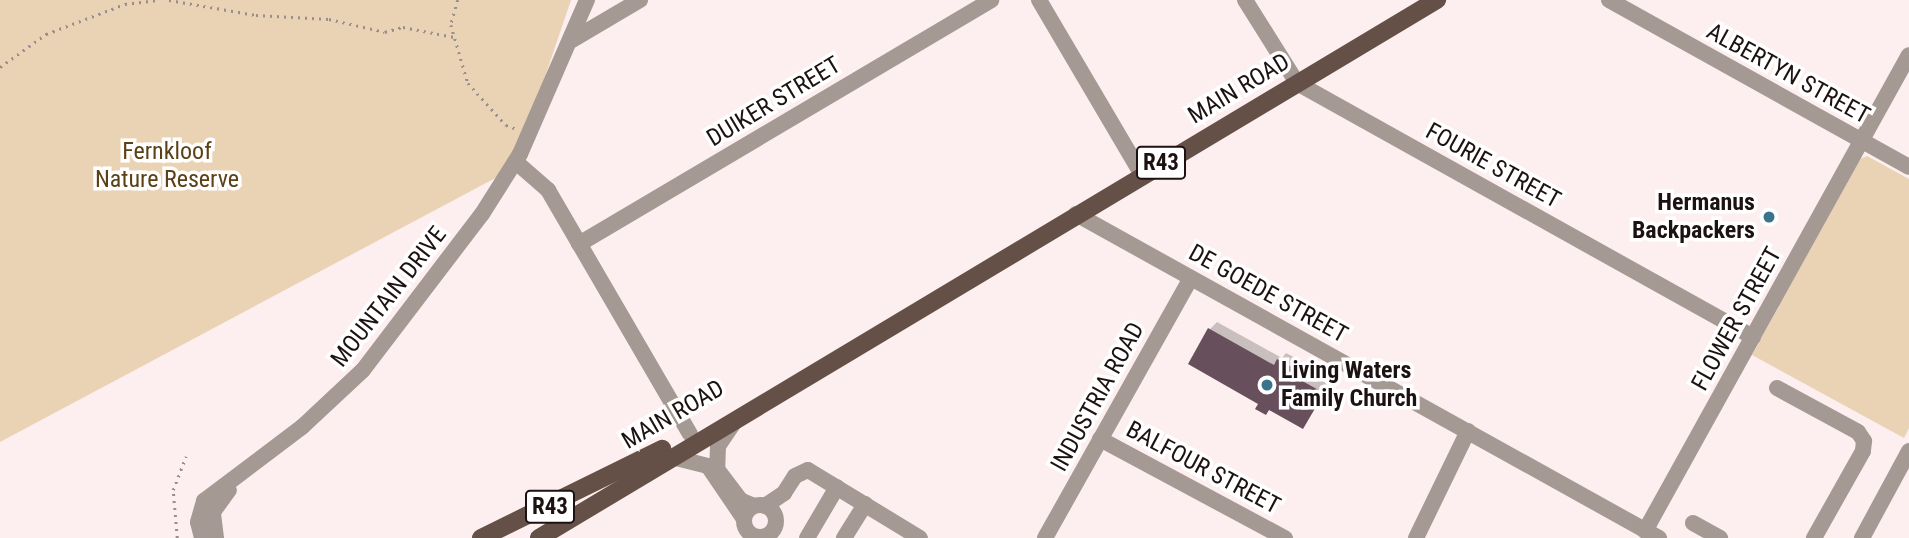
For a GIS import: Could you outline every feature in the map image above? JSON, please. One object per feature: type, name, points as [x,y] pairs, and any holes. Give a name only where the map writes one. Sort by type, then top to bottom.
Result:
[{"type":"main road","name":"MAIN ROAD","points":[[539,538],[672,457],[846,357],[886,327],[1437,0]]},
{"type":"main road","name":"MAIN ROAD","points":[[481,538],[605,481],[842,346],[886,327]]},
{"type":"street","name":"MOUNTAIN DRIVE","points":[[202,538],[198,522],[204,501],[331,402],[381,350],[516,162],[572,40],[587,0]]},
{"type":"street","points":[[572,40],[640,0]]},
{"type":"street","name":"DUIKER STREET","points":[[579,244],[991,0]]},
{"type":"street","points":[[1039,0],[1142,175]]},
{"type":"street","name":"FOURIE STREET","points":[[1245,0],[1297,83],[1753,337]]},
{"type":"street","name":"ALBERTYN STREET","points":[[1609,0],[1909,166]]},
{"type":"street","name":"FLOWER STREET","points":[[1652,534],[1753,337],[1909,55]]},
{"type":"street","points":[[516,162],[540,179],[690,434]]},
{"type":"street","name":"DE GOEDE STREET","points":[[1076,214],[1652,534]]},
{"type":"street","name":"INDUSTRIA ROAD","points":[[1045,538],[1191,278]]},
{"type":"street","points":[[1777,388],[1858,432],[1864,441],[1863,451],[1814,538]]},
{"type":"street","points":[[737,419],[722,436],[717,469],[740,500],[755,510],[774,512],[776,523],[766,536],[755,537],[747,529],[755,510],[783,494],[800,471],[808,470],[920,538]]},
{"type":"street","points":[[1416,538],[1468,431]]},
{"type":"street","name":"BALFOUR STREET","points":[[1100,439],[1285,538]]},
{"type":"street","name":"MOUNTAIN DRIVE","points":[[216,538],[211,524],[217,503],[280,444]]},
{"type":"street","points":[[1862,538],[1909,451]]},
{"type":"street","points":[[672,457],[708,466],[755,510]]},
{"type":"street","points":[[807,538],[837,487]]},
{"type":"street","points":[[844,538],[865,504]]},
{"type":"street","points":[[1693,523],[1720,538]]},
{"type":"path","points":[[0,67],[46,34],[125,4],[156,0]]},
{"type":"path","points":[[169,0],[256,15],[329,19],[384,32],[403,27],[454,37]]},
{"type":"path","points":[[458,0],[451,25],[461,66],[476,94],[506,125],[530,132]]},
{"type":"path","points":[[177,538],[173,490],[186,456]]},
{"type":"green space","name":"Fernkloof Nature Reserve","points":[[0,0],[571,0],[514,168],[0,442]]},
{"type":"green space","points":[[1867,156],[1909,179],[1909,428],[1904,438],[1752,355],[1860,159]]},
{"type":"building","name":"Living Waters Family Church","points":[[1208,328],[1274,365],[1277,359],[1299,371],[1295,377],[1324,393],[1303,429],[1269,410],[1266,415],[1255,409],[1258,404],[1188,364]]},
{"type":"place","name":"Hermanus Backpackers","points":[[1769,217]]},
{"type":"place","name":"Living Waters Family Church","points":[[1267,385]]}]
